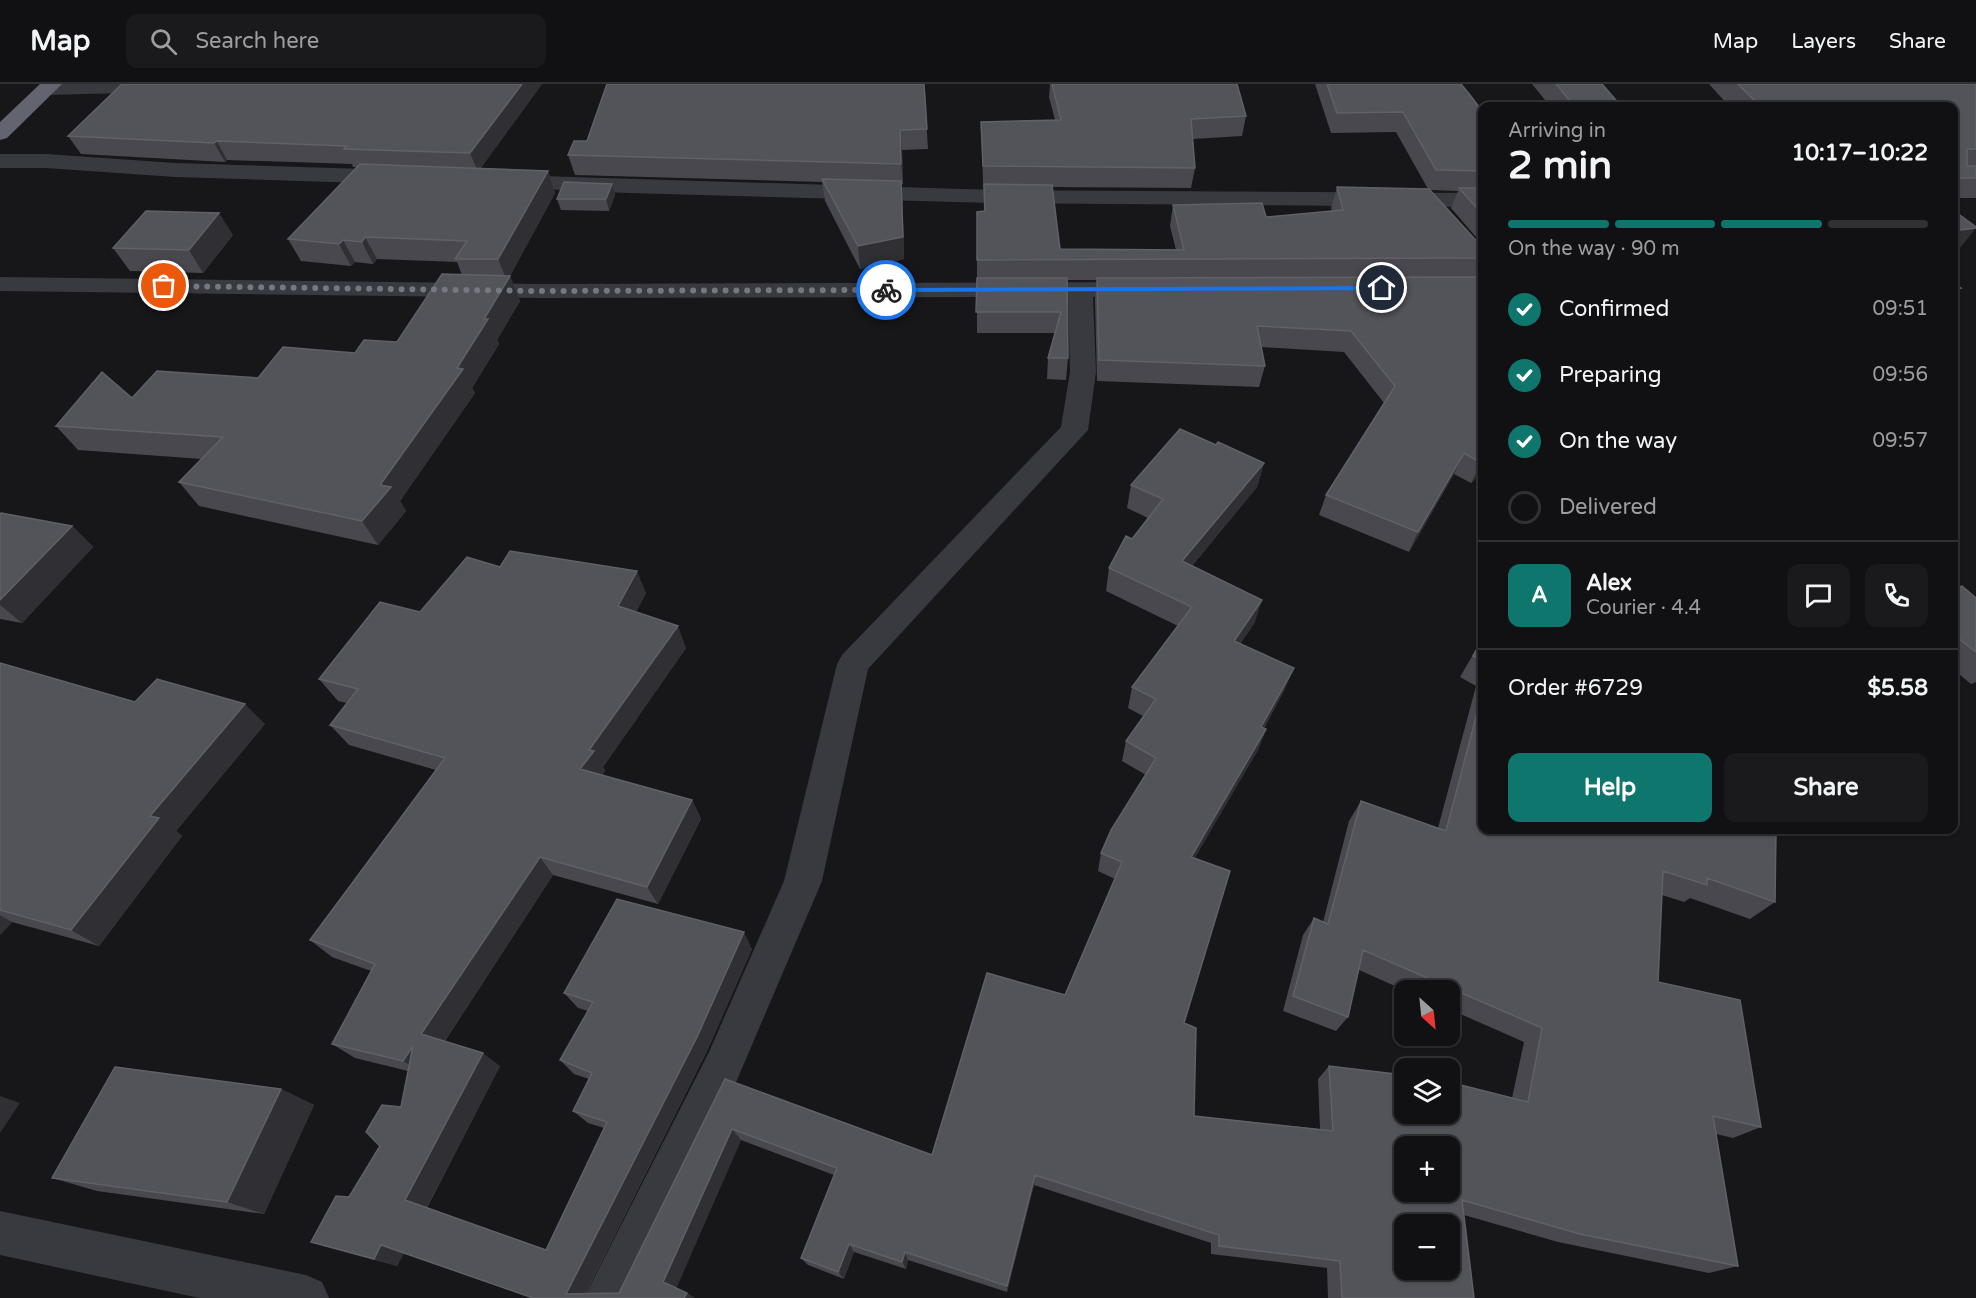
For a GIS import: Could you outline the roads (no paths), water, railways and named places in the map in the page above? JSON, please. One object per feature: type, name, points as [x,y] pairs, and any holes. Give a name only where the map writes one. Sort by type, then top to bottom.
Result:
[{"type":"highway","points":[[0,134],[50,86]]},
{"type":"street","points":[[50,86],[185,86]]},
{"type":"street","points":[[0,161],[45,161],[175,170],[414,178]]},
{"type":"street","points":[[485,181],[1000,196],[1478,200]]},
{"type":"street","points":[[1428,200],[1451,226]]},
{"type":"street","points":[[0,284],[540,291],[1164,289]]},
{"type":"street","points":[[607,1298],[723,1066],[803,881],[853,664],[1074,430],[1083,372],[1080,289]]},
{"type":"street","points":[[0,1233],[306,1298]]}]
